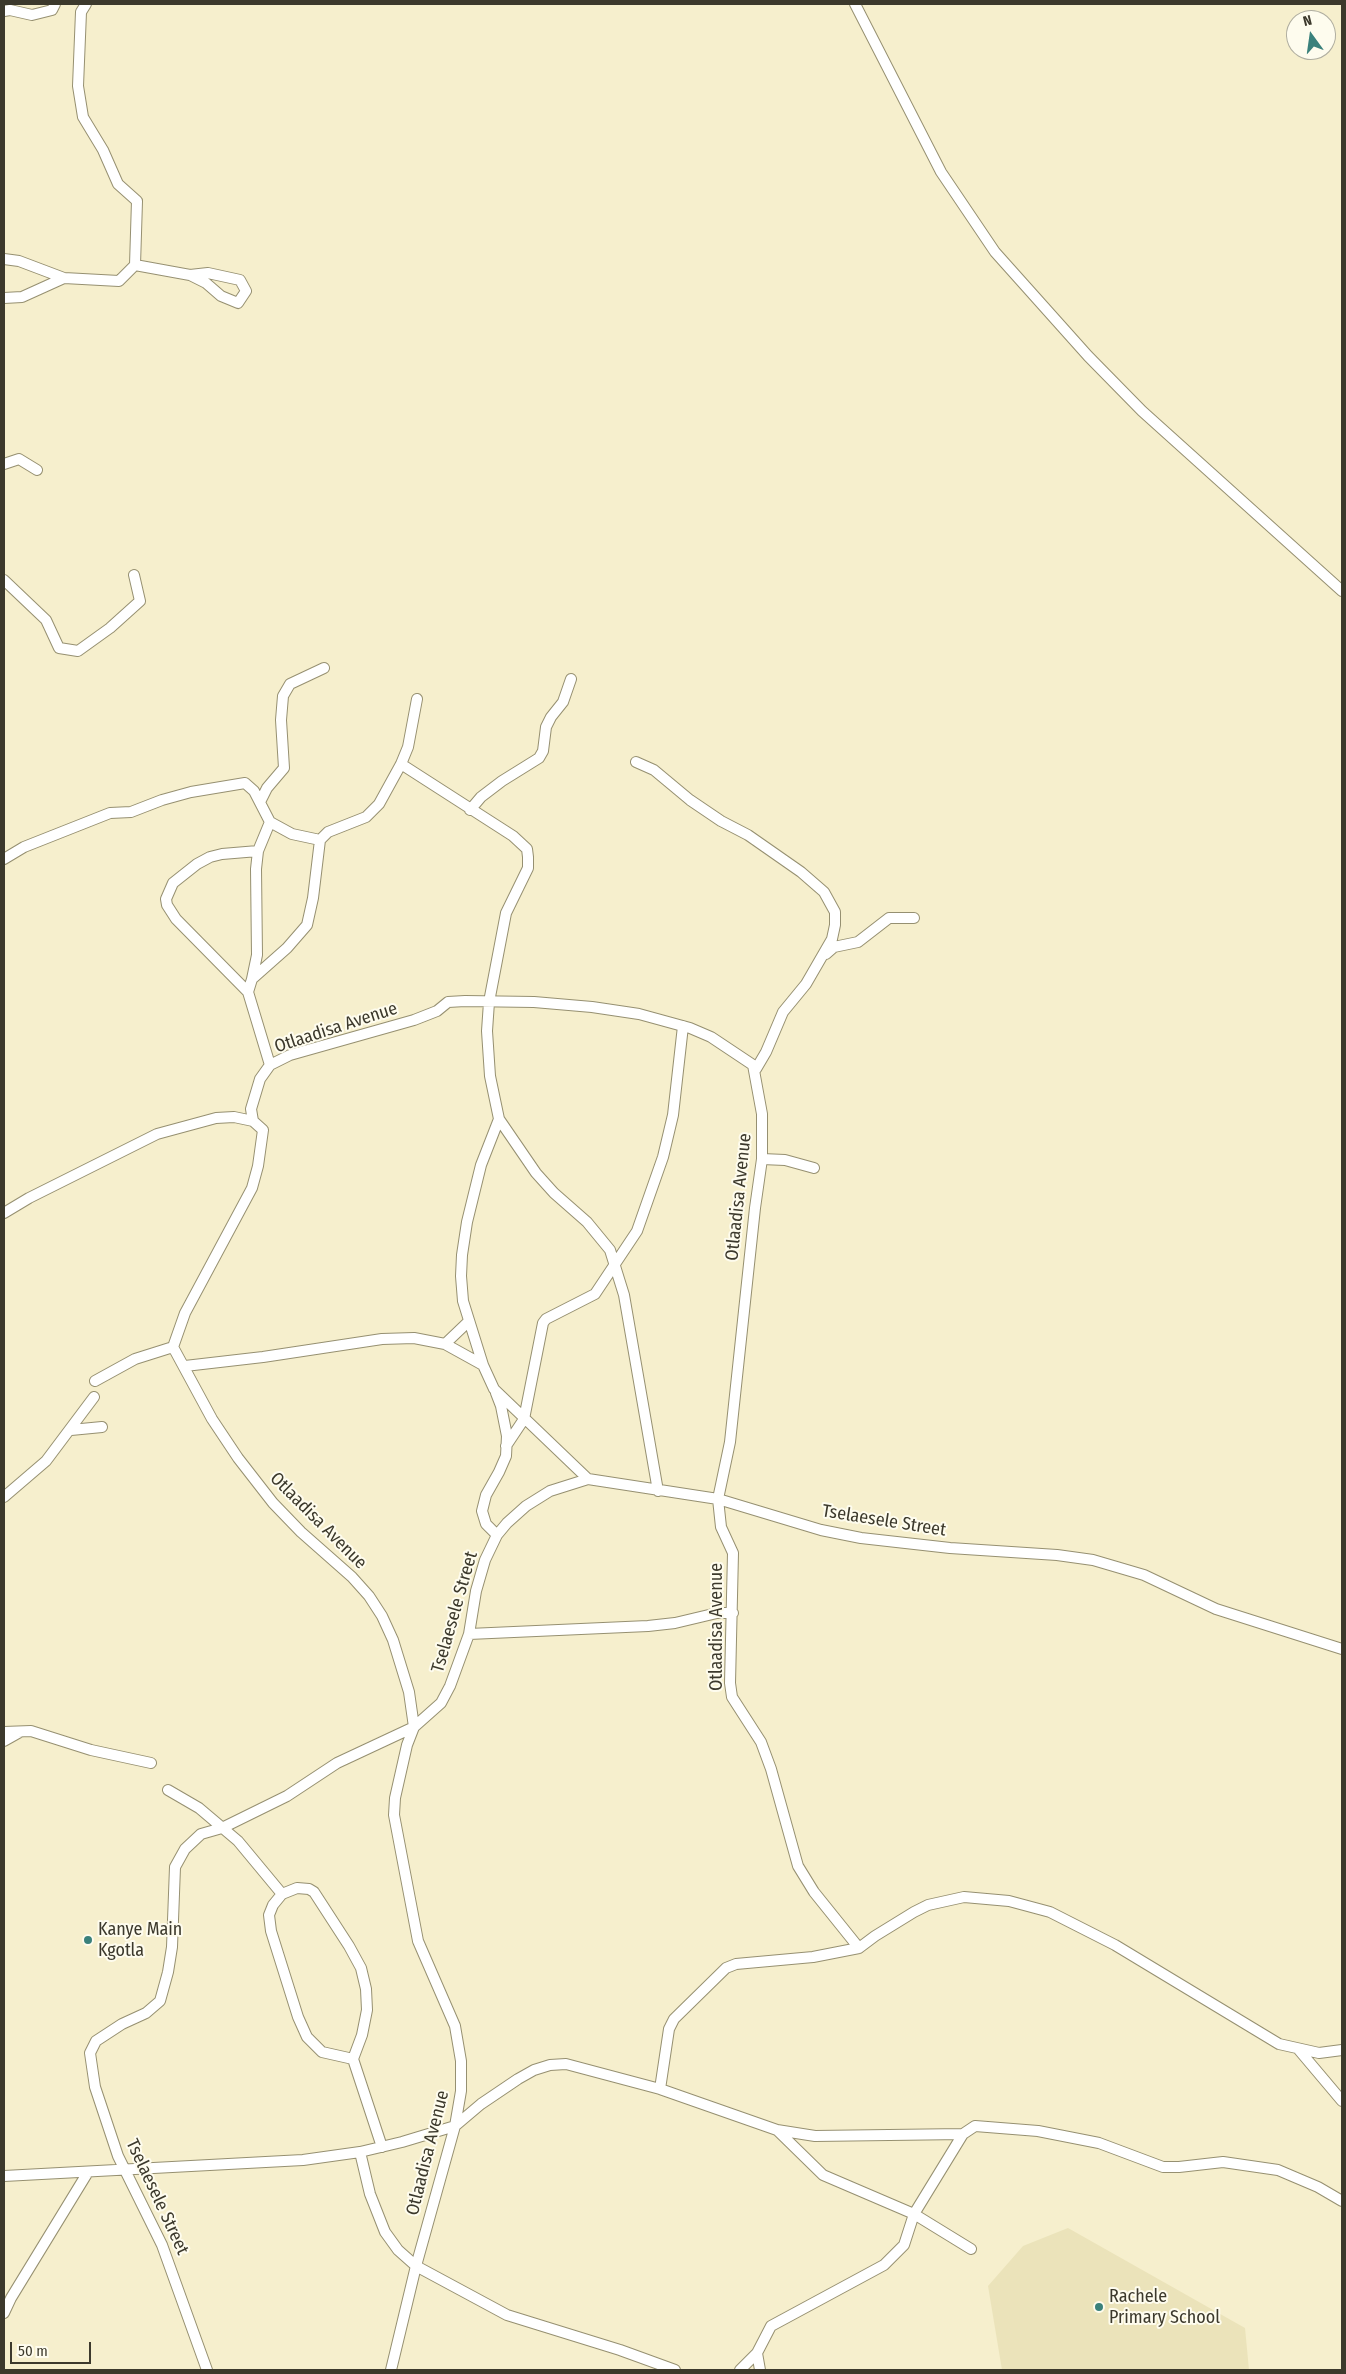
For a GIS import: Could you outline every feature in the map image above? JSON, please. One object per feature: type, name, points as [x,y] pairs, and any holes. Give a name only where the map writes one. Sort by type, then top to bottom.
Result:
[{"type":"street","points":[[6,9],[32,15],[52,10],[54,4]]},
{"type":"street","points":[[855,4],[941,172],[996,252],[1088,356],[1142,411],[1342,591]]},
{"type":"street","points":[[4,260],[19,261],[64,278],[119,281],[135,265],[137,201],[118,184],[103,150],[83,117],[78,86],[81,7]]},
{"type":"street","points":[[135,265],[190,275],[206,283],[221,296],[238,303],[246,291],[240,280],[208,272],[190,275]]},
{"type":"street","points":[[4,298],[22,297],[64,278]]},
{"type":"street","points":[[4,464],[19,459],[37,470]]},
{"type":"street","points":[[4,580],[46,620],[59,648],[78,651],[110,628],[140,601],[134,575]]},
{"type":"street","points":[[260,802],[268,788],[284,768],[283,696],[288,686],[302,677],[324,668]]},
{"type":"street","points":[[470,810],[481,797],[502,781],[539,758],[543,751],[546,727],[563,702],[571,679]]},
{"type":"street","points":[[252,979],[287,948],[306,925],[313,898],[320,840],[328,832],[366,817],[379,804],[402,764],[408,747],[417,699]]},
{"type":"street","points":[[636,762],[654,770],[690,800],[721,821],[748,835],[801,872],[824,892],[834,912],[835,925],[832,938],[799,994],[783,1012],[766,1052],[756,1069]]},
{"type":"street","points":[[402,764],[470,810],[513,836],[527,849],[528,868],[506,913],[490,1002],[487,1031],[490,1076],[499,1119],[536,1173],[554,1193],[587,1222],[610,1250],[616,1263],[626,1304],[658,1491]]},
{"type":"street","points":[[4,859],[24,847],[110,813],[132,812],[162,800],[191,792],[245,784],[250,786],[270,822],[292,834],[320,840]]},
{"type":"street","points":[[248,992],[257,955],[256,869],[258,851],[270,822]]},
{"type":"street","points":[[258,851],[222,854],[203,861],[174,883],[166,898],[167,905],[176,919],[248,992],[270,1066]]},
{"type":"street","points":[[823,956],[834,947],[858,942],[889,918],[914,918]]},
{"type":"street","name":"Otlaadisa Avenue","points":[[391,2370],[416,2266],[455,2126],[461,2091],[461,2061],[455,2026],[418,1942],[394,1816],[395,1798],[407,1745],[414,1727],[409,1692],[393,1640],[382,1616],[352,1577],[301,1532],[273,1503],[238,1458],[212,1419],[185,1366],[173,1347],[185,1313],[252,1188],[258,1166],[263,1130],[253,1121],[251,1109],[260,1079],[270,1066],[290,1055],[414,1020],[437,1011],[448,1002],[490,1002],[592,1007],[639,1014],[683,1026],[711,1037],[750,1061],[756,1069],[762,1114],[762,1159],[730,1442],[718,1500],[721,1527],[733,1553],[730,1683],[732,1697],[761,1742],[771,1769],[798,1866],[814,1892],[859,1948]]},
{"type":"street","points":[[506,1446],[524,1419],[543,1323],[546,1319],[595,1294],[637,1231],[663,1157],[673,1115],[683,1026]]},
{"type":"street","points":[[4,1213],[29,1198],[157,1134],[216,1118],[234,1117],[253,1121]]},
{"type":"street","points":[[497,1535],[486,1524],[482,1511],[486,1495],[500,1472],[506,1456],[507,1436],[494,1389],[482,1365],[468,1322],[461,1276],[467,1222],[482,1165],[499,1119]]},
{"type":"street","points":[[762,1159],[785,1160],[814,1168]]},
{"type":"street","points":[[445,1344],[468,1322]]},
{"type":"street","points":[[185,1366],[263,1357],[382,1339],[414,1338],[445,1344],[482,1365]]},
{"type":"street","points":[[95,1381],[135,1360],[173,1347]]},
{"type":"street","points":[[494,1389],[588,1479]]},
{"type":"street","points":[[4,1497],[46,1461],[94,1397]]},
{"type":"street","points":[[71,1430],[102,1427]]},
{"type":"street","name":"Tselaesele Street","points":[[207,2370],[166,2253],[123,2168],[95,2087],[90,2053],[96,2041],[122,2024],[146,2012],[160,2001],[168,1972],[172,1946],[175,1867],[185,1849],[201,1834],[222,1828],[287,1796],[337,1763],[414,1727],[441,1703],[469,1634],[476,1590],[485,1560],[497,1535],[507,1522],[550,1491],[588,1479],[718,1500],[821,1530],[861,1538],[902,1544],[1057,1555],[1093,1560],[1144,1575],[1216,1609],[1342,1649]]},
{"type":"street","points":[[469,1634],[648,1626],[675,1623],[717,1613],[733,1613]]},
{"type":"street","points":[[4,1741],[23,1731]]},
{"type":"street","points":[[4,1732],[23,1731],[41,1733],[92,1750],[151,1763]]},
{"type":"street","points":[[168,1790],[199,1808],[222,1828],[254,1858],[282,1894]]},
{"type":"street","points":[[354,2059],[322,2052],[307,2037],[298,2017],[271,1931],[269,1915],[273,1905],[282,1894],[297,1888],[309,1889],[314,1892],[349,1946],[360,1968],[366,1989],[367,2010],[362,2036],[354,2059],[382,2147]]},
{"type":"street","points":[[660,2089],[669,2028],[674,2019],[718,1973],[736,1964],[813,1957],[859,1948],[888,1927],[928,1906],[964,1897],[1009,1901],[1050,1912],[1116,1945],[1279,2044],[1319,2053],[1342,2050]]},
{"type":"street","points":[[1299,2050],[1342,2101]]},
{"type":"street","points":[[4,2176],[88,2172],[123,2168],[303,2160],[360,2152],[455,2126],[481,2104],[518,2079],[550,2065],[566,2064],[660,2089],[777,2130],[815,2136],[962,2134]]},
{"type":"street","points":[[740,2370],[757,2353],[771,2326],[884,2265],[904,2245],[914,2214],[962,2134],[974,2126],[1038,2131],[1099,2143],[1171,2168],[1223,2162],[1278,2170],[1318,2187],[1342,2201]]},
{"type":"street","points":[[777,2130],[823,2175],[914,2214],[971,2249]]},
{"type":"street","points":[[360,2152],[372,2201],[385,2232],[398,2250],[416,2266],[507,2315],[620,2350],[675,2370]]},
{"type":"street","points":[[4,2313],[88,2172]]},
{"type":"street","points":[[757,2353],[760,2370]]},
{"type":"shaded area","name":"Rachele Primary School","points":[[1068,2228],[1245,2328],[1249,2370],[1002,2370],[988,2286],[1023,2246]]},
{"type":"place","name":"Kanye Main Kgotla","points":[[88,1940]]},
{"type":"place","name":"Rachele Primary School","points":[[1099,2307]]}]
